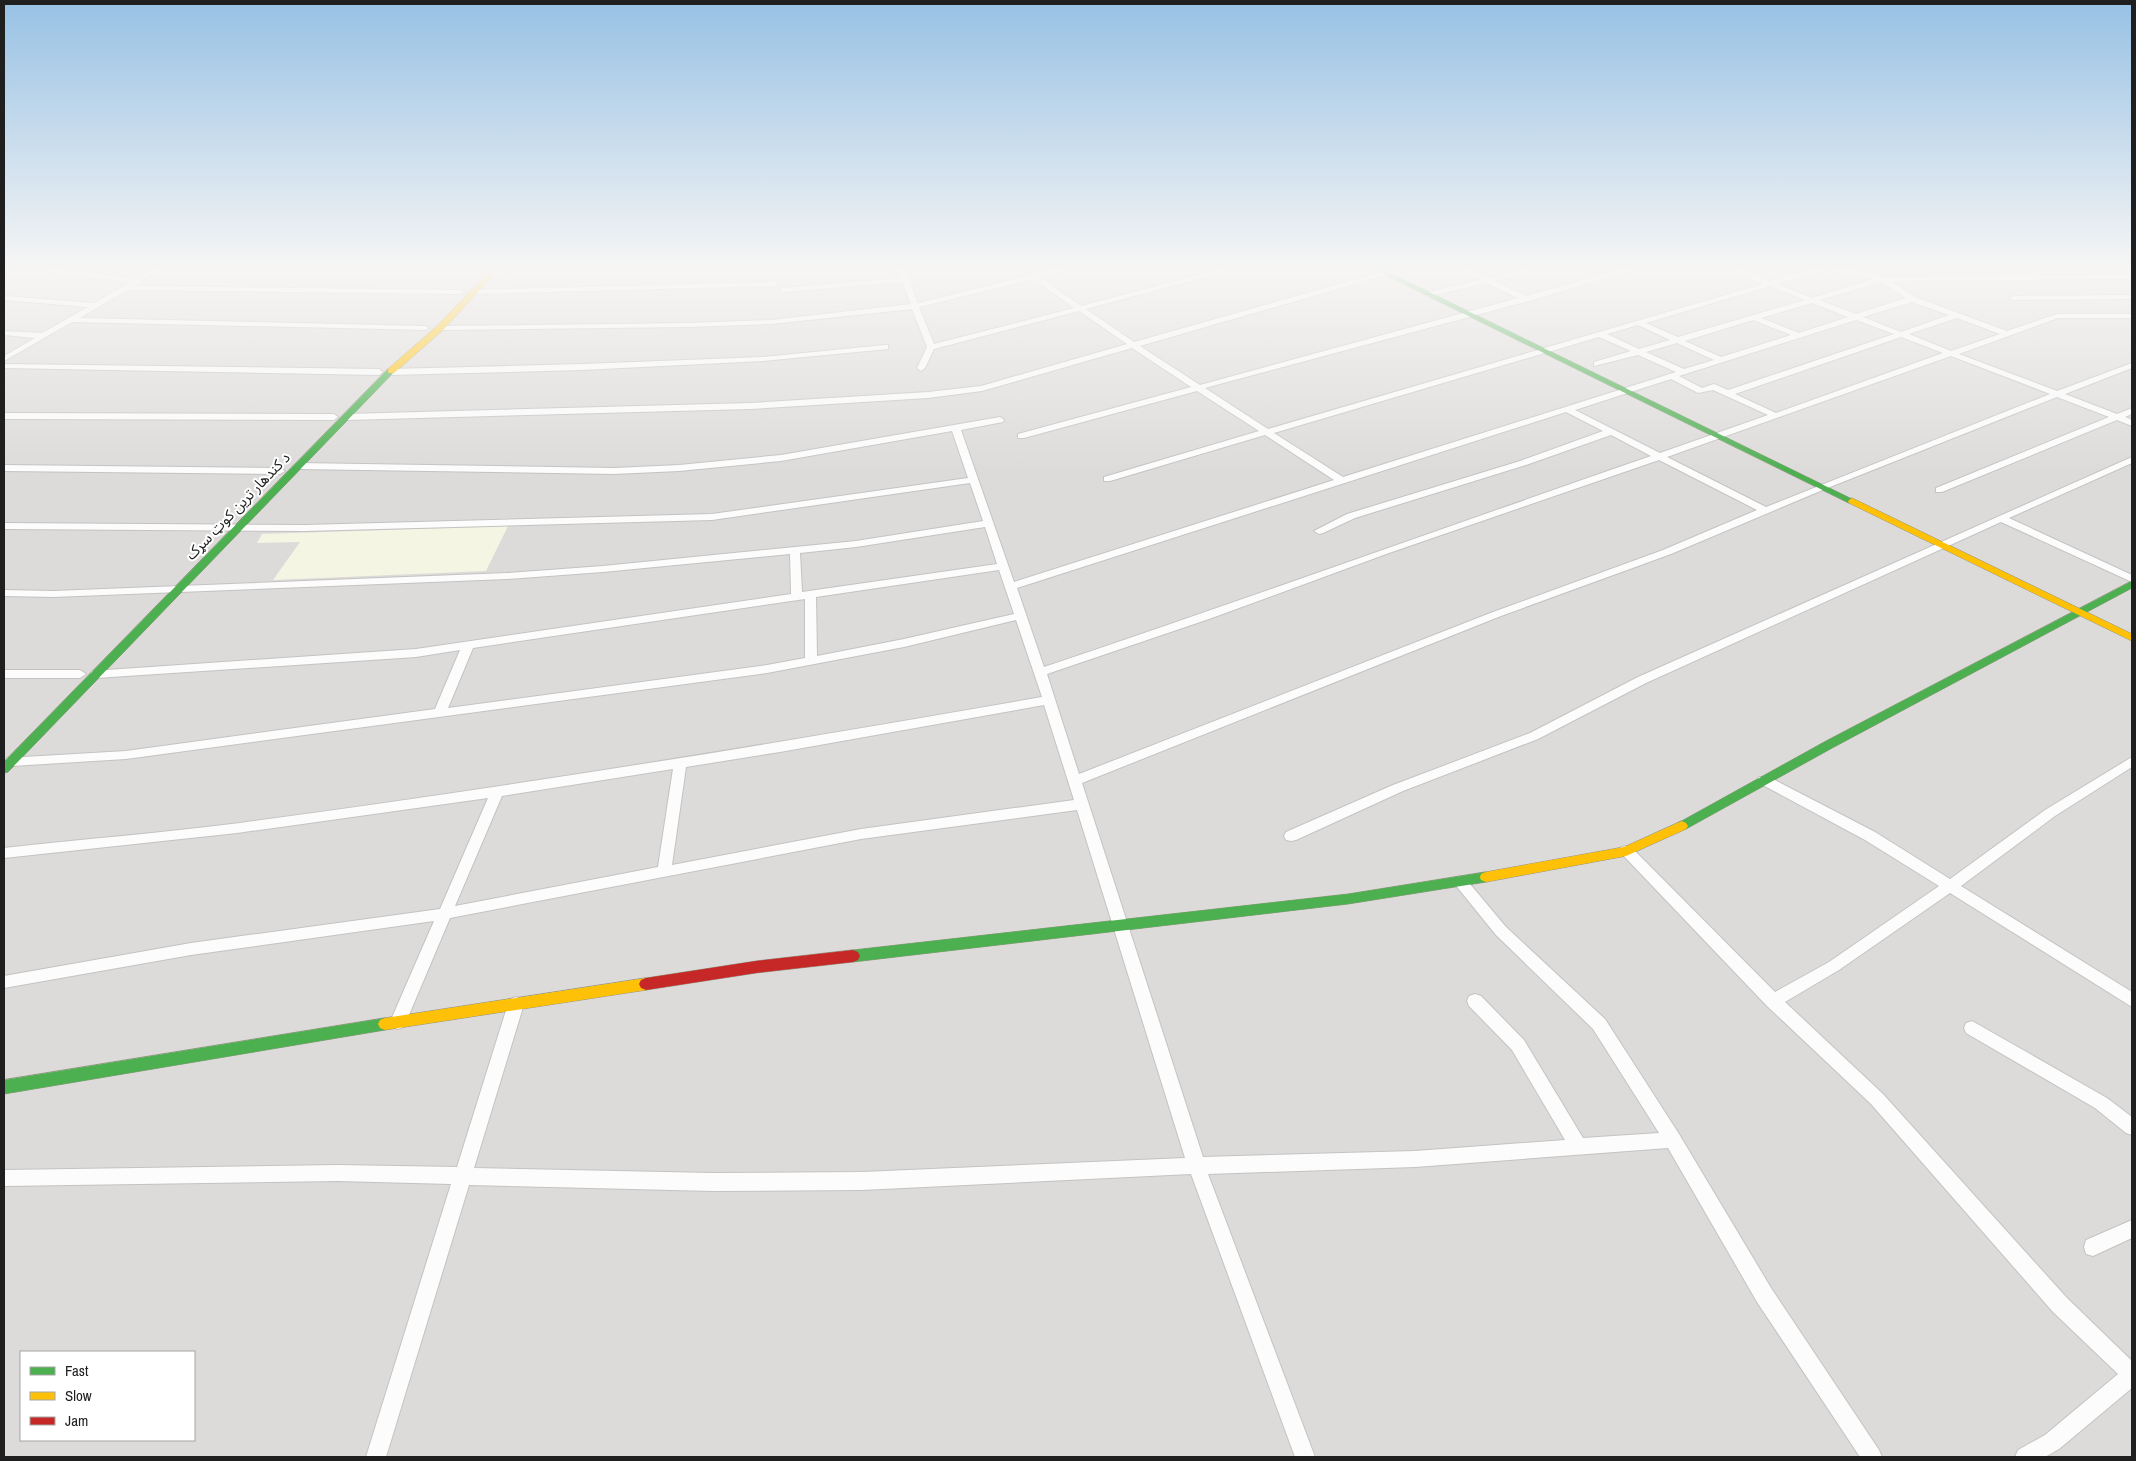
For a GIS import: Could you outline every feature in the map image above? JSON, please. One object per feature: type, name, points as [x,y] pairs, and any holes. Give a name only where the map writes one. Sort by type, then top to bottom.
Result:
[{"type":"main road","name":"د کندهار ترين کوټ سړک","points":[[8,765],[347,417],[406,344],[416,335]]},
{"type":"main road","name":"د کندهار ترين کوټ سړک","points":[[66,688],[334,417],[384,372],[431,335]]},
{"type":"main road","points":[[1512,335],[2132,638]]},
{"type":"main road","points":[[4,1087],[398,1022],[756,967],[1348,899],[1460,882],[1626,851],[1680,827],[1830,744],[2132,584]]},
{"type":"street","points":[[34,335],[45,336]]},
{"type":"street","points":[[921,368],[931,347],[926,335]]},
{"type":"street","points":[[931,347],[977,335]]},
{"type":"street","points":[[1121,335],[1342,481]]},
{"type":"street","points":[[347,417],[740,406],[928,395],[982,388],[1165,335]]},
{"type":"street","points":[[1021,436],[1391,335]]},
{"type":"street","points":[[1108,479],[1595,335]]},
{"type":"street","points":[[1602,335],[1683,372]]},
{"type":"street","points":[[1666,335],[1721,360]]},
{"type":"street","points":[[1597,364],[1693,335]]},
{"type":"street","points":[[1728,393],[1898,335]]},
{"type":"street","points":[[1904,335],[2132,423]]},
{"type":"street","points":[[1040,672],[1205,617],[1384,551],[2005,335]]},
{"type":"street","points":[[4,359],[45,336]]},
{"type":"street","points":[[1010,587],[1798,336]]},
{"type":"street","points":[[4,366],[384,372],[648,364],[762,358],[885,347]]},
{"type":"street","points":[[1075,781],[1194,736],[1497,614],[1667,552],[1822,487],[2132,365]]},
{"type":"street","points":[[1673,376],[1701,391],[1714,387],[1776,416]]},
{"type":"street","points":[[1567,409],[1766,511]]},
{"type":"street","points":[[1939,490],[2132,411]]},
{"type":"street","points":[[4,416],[334,417]]},
{"type":"street","points":[[298,466],[614,471],[679,468],[781,458],[1000,420]]},
{"type":"street","points":[[956,429],[1040,672],[1196,1167],[1305,1457]]},
{"type":"street","points":[[1319,531],[1351,516],[1523,463],[1610,432]]},
{"type":"street","points":[[1291,836],[1398,788],[1534,736],[1642,680],[2132,460]]},
{"type":"street","points":[[4,468],[280,471]]},
{"type":"street","points":[[4,526],[237,529],[712,517],[973,480]]},
{"type":"street","points":[[2002,519],[2132,579]]},
{"type":"street","points":[[4,593],[53,594],[507,576],[603,569],[856,544],[988,523]]},
{"type":"street","points":[[795,550],[796,597]]},
{"type":"street","points":[[96,674],[416,653],[1003,566]]},
{"type":"street","points":[[810,595],[811,660]]},
{"type":"street","points":[[8,765],[126,755],[767,669],[904,643],[1020,616]]},
{"type":"street","points":[[440,712],[468,646]]},
{"type":"street","points":[[4,674],[80,674]]},
{"type":"street","points":[[4,853],[237,828],[497,792],[780,748],[1048,700]]},
{"type":"street","points":[[1772,1001],[1834,966],[1952,885],[2050,813],[2132,761]]},
{"type":"street","points":[[664,872],[680,763]]},
{"type":"street","points":[[1764,780],[1870,836],[1952,885],[2132,1000]]},
{"type":"street","points":[[398,1022],[497,792]]},
{"type":"street","points":[[4,982],[191,949],[443,914],[861,834],[1082,804]]},
{"type":"street","points":[[1626,851],[1772,1001],[1877,1099],[2060,1305],[2132,1374],[2052,1442],[2025,1457]]},
{"type":"street","points":[[1460,882],[1501,931],[1599,1024],[1673,1140],[1764,1295],[1872,1457]]},
{"type":"street","points":[[1475,1001],[1518,1045],[1578,1146]]},
{"type":"street","points":[[376,1457],[516,1004]]},
{"type":"street","points":[[1972,1028],[2101,1102],[2132,1127]]},
{"type":"street","points":[[4,1178],[338,1173],[713,1182],[862,1181],[1094,1169],[1415,1159],[1673,1140]]},
{"type":"street","points":[[2093,1247],[2132,1229]]},
{"type":"shaded area","points":[[4,335],[2132,335],[2132,1457],[4,1457]]},
{"type":"shaded area","points":[[508,526],[486,571],[273,580],[300,542],[257,543],[262,534]]},
{"type":"traffic: fast","points":[[1512,335],[1852,501]]},
{"type":"traffic: fast","points":[[4,769],[391,371]]},
{"type":"traffic: fast","points":[[1682,826],[1830,744],[2132,584]]},
{"type":"traffic: fast","points":[[853,956],[1348,899],[1486,877]]},
{"type":"traffic: fast","points":[[4,1087],[385,1024]]},
{"type":"traffic: slow","points":[[391,371],[432,335]]},
{"type":"traffic: slow","points":[[1852,501],[2132,638]]},
{"type":"traffic: slow","points":[[1486,877],[1626,851],[1682,826]]},
{"type":"traffic: slow","points":[[385,1024],[646,984]]},
{"type":"traffic: jam","points":[[646,984],[756,967],[853,956]]}]
